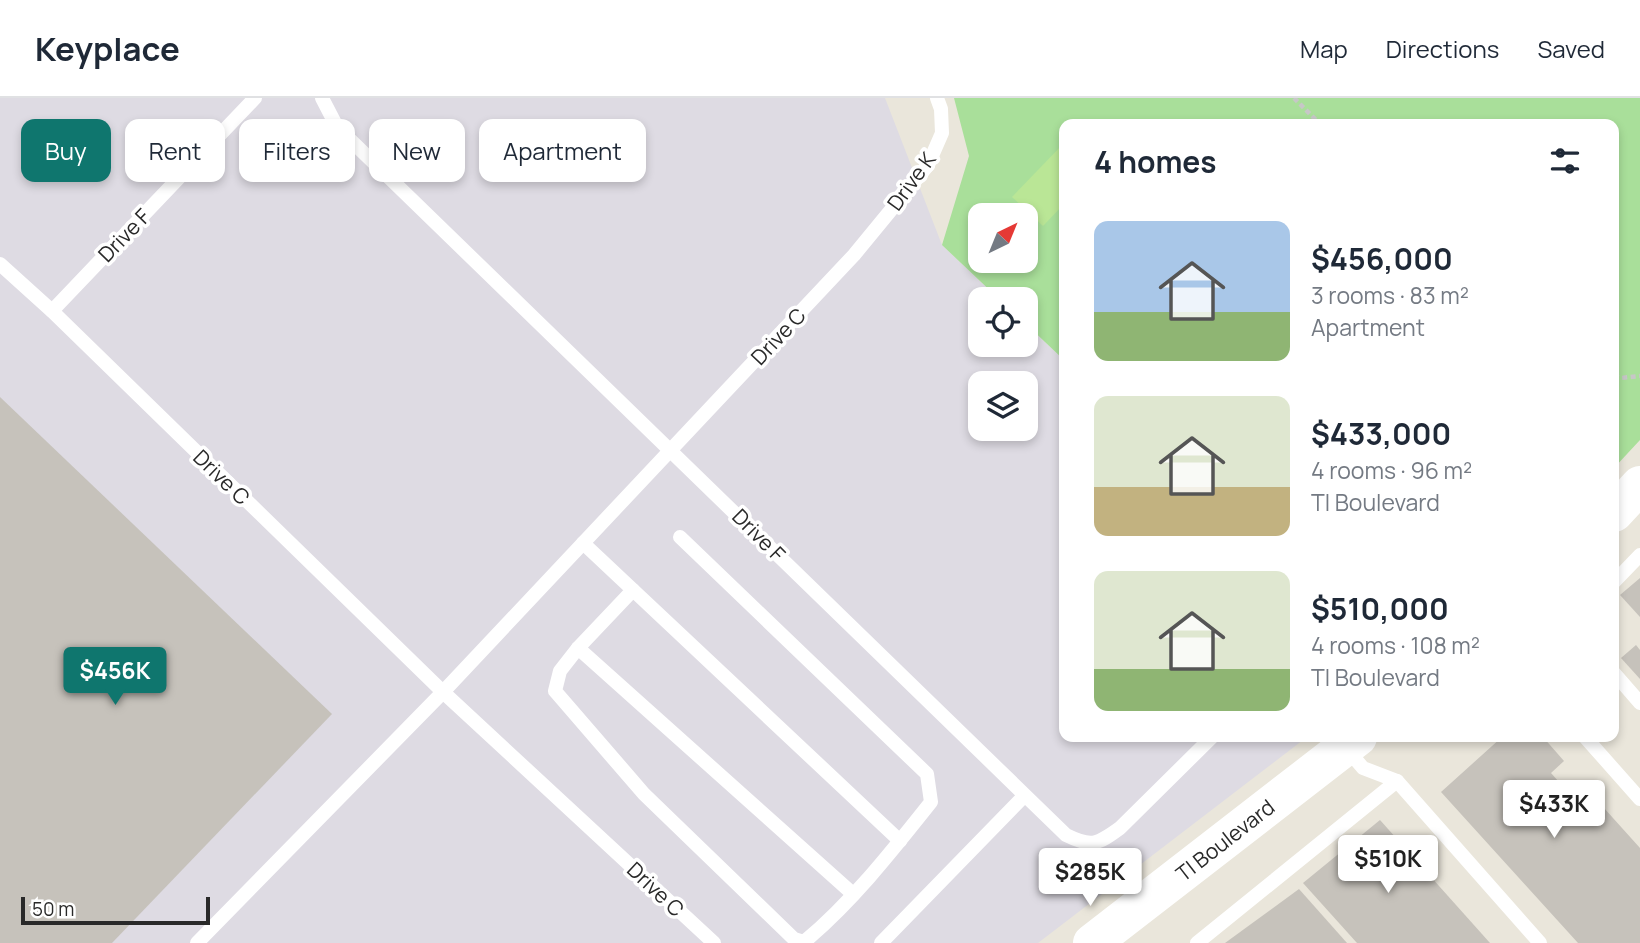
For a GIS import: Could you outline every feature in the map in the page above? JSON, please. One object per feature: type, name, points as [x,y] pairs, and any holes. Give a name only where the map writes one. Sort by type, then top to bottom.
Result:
[{"type":"street","points":[[1619,508],[1640,485]]},
{"type":"street","name":"TI Boulevard","points":[[1093,943],[1133,931],[1351,742]]},
{"type":"lane","name":"Drive F","points":[[52,311],[255,98]]},
{"type":"lane","name":"Drive F","points":[[322,98],[337,127],[1066,835],[1082,844],[1093,844],[1120,828],[1207,742]]},
{"type":"lane","name":"Drive K","points":[[854,255],[932,158],[942,133],[941,109],[937,98]]},
{"type":"lane","name":"Drive C","points":[[197,943],[443,692],[854,255]]},
{"type":"lane","name":"Drive C","points":[[0,264],[52,311],[443,692],[714,943]]},
{"type":"lane","points":[[633,590],[560,671],[555,691],[644,794],[794,939],[804,942],[853,894],[931,802],[927,774],[680,537]]},
{"type":"lane","points":[[583,543],[900,841]]},
{"type":"lane","points":[[1619,577],[1640,555]]},
{"type":"lane","points":[[578,648],[853,894]]},
{"type":"lane","points":[[1619,679],[1640,704]]},
{"type":"lane","points":[[1351,742],[1363,768],[1397,781],[1540,943]]},
{"type":"lane","points":[[1589,742],[1640,799]]},
{"type":"lane","points":[[1197,943],[1397,781]]},
{"type":"lane","points":[[881,943],[1024,796]]},
{"type":"path","points":[[1294,98],[1315,119]]},
{"type":"path","points":[[1619,377],[1640,376]]},
{"type":"shaded area","points":[[0,98],[885,98],[942,245],[968,270],[968,273],[972,273],[986,287],[968,287],[968,357],[1038,357],[1038,335],[1059,355],[1059,742],[1300,742],[1038,943],[0,943]]},
{"type":"green space","points":[[954,98],[1640,98],[1640,440],[1619,463],[1619,119],[1059,119],[1059,355],[1038,335],[1038,287],[986,287],[972,273],[1038,273],[1038,203],[968,203],[968,270],[942,245],[969,156]]},
{"type":"green space","points":[[1059,148],[1059,209],[1043,226],[1038,221],[1038,203],[1018,203],[1012,197]]},
{"type":"building","points":[[0,397],[332,714],[112,943],[0,943]]},
{"type":"building","points":[[1640,578],[1640,617],[1620,595]]},
{"type":"building","points":[[1636,645],[1640,650],[1640,679],[1621,658]]},
{"type":"building","points":[[1496,742],[1547,742],[1564,761],[1551,773],[1583,809],[1595,798],[1640,848],[1640,943],[1578,943],[1441,792]]},
{"type":"building","points":[[1380,820],[1490,943],[1357,943],[1303,883]]},
{"type":"building","points":[[1299,889],[1347,943],[1225,943]]}]
